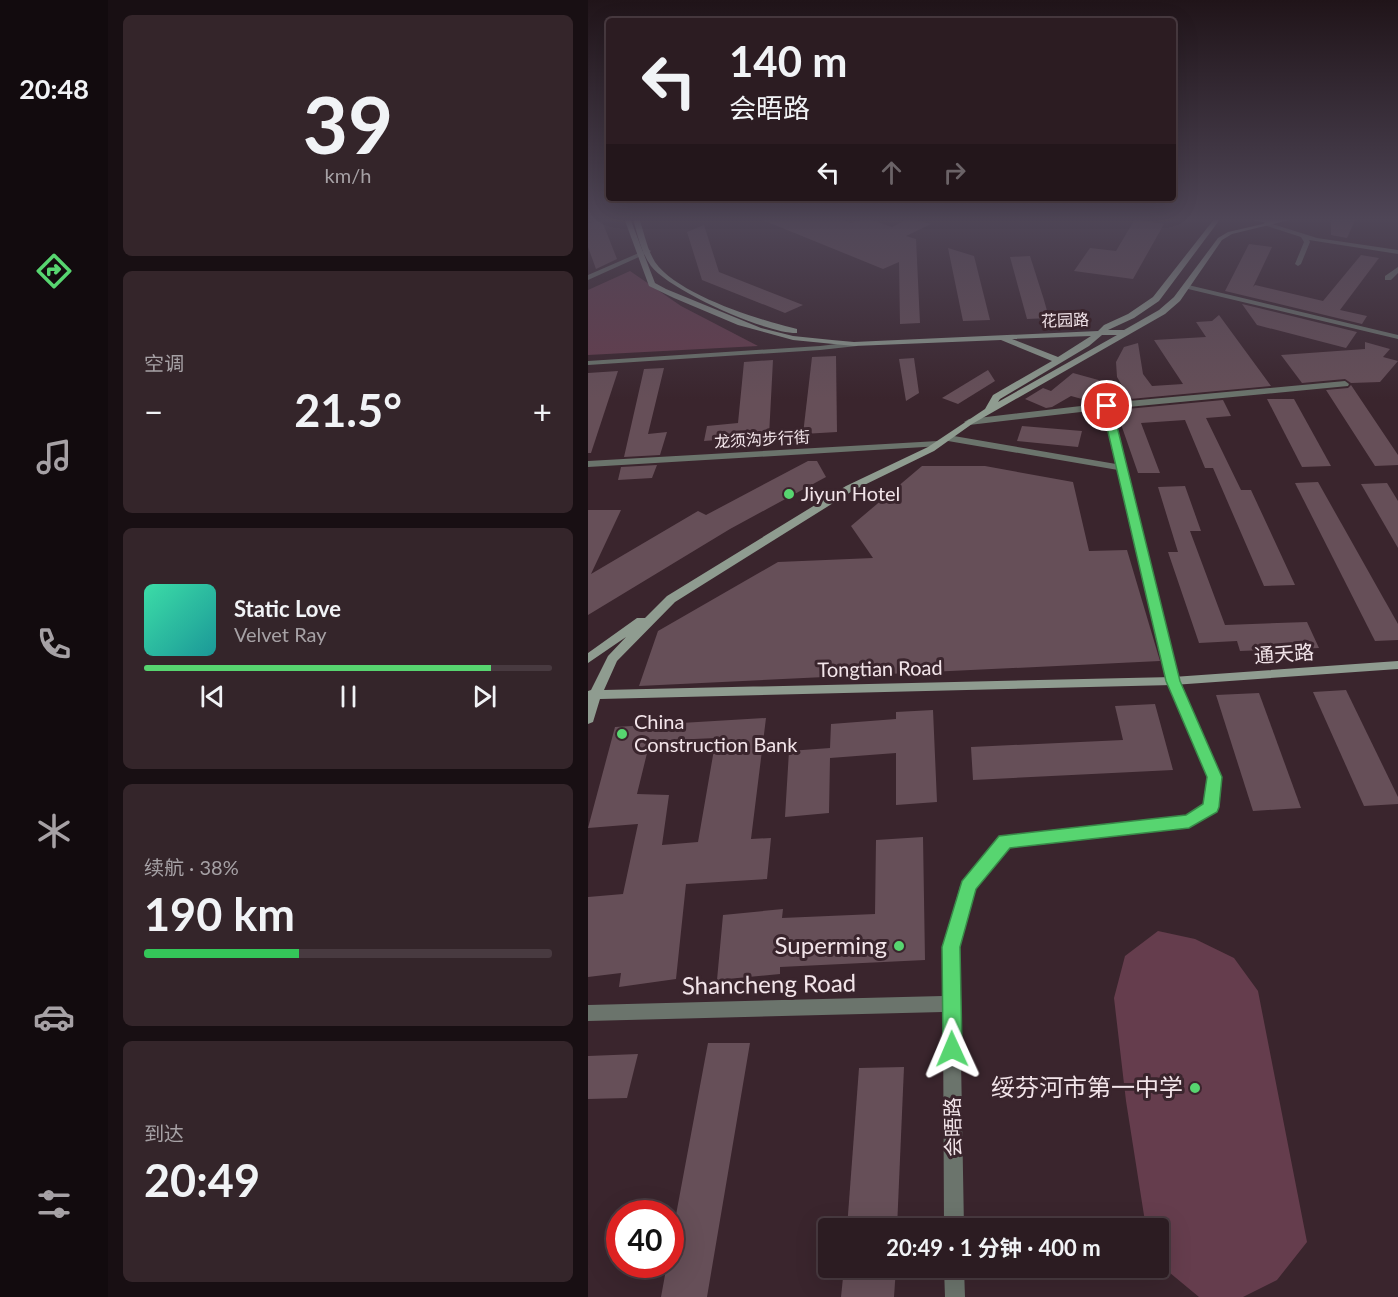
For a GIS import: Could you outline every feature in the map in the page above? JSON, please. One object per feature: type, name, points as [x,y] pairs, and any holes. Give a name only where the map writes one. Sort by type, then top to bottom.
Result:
[{"type":"main road","name":"花园路","points":[[650,279],[652,284],[737,322],[762,332],[798,340],[854,344],[1126,332]]},
{"type":"main road","name":"花园路","points":[[668,279],[675,286],[781,329],[814,336],[873,338],[1107,327],[1126,332]]},
{"type":"main road","points":[[989,411],[996,397],[1156,299],[1172,279]]},
{"type":"main road","points":[[588,659],[671,599],[850,488],[938,444],[969,422],[1162,312],[1192,279]]},
{"type":"main road","points":[[1000,338],[1057,360]]},
{"type":"main road","points":[[588,718],[592,695],[612,659],[671,599]]},
{"type":"main road","name":"通天路","points":[[1173,681],[1398,665]]},
{"type":"main road","name":"Tongtian Road","points":[[592,695],[1173,681]]},
{"type":"street","points":[[1187,286],[1398,337]]},
{"type":"street","points":[[588,363],[854,344]]},
{"type":"street","points":[[969,422],[1107,406],[1345,384]]},
{"type":"street","name":"会晤路","points":[[954,1218],[951,947],[968,886],[1005,841],[1189,821],[1211,807],[1215,777],[1173,681],[1120,468],[1107,406]]},
{"type":"street","points":[[948,438],[1120,468]]},
{"type":"street","name":"龙须沟步行街","points":[[588,464],[938,444]]},
{"type":"street","name":"Shancheng Road","points":[[588,1013],[952,1004]]},
{"type":"street","points":[[954,1278],[955,1297]]},
{"type":"shaded area","points":[[613,279],[641,279],[681,306],[758,346],[588,355],[588,290]]},
{"type":"shaded area","points":[[1158,931],[1195,939],[1234,958],[1258,991],[1307,1242],[1277,1280],[1243,1297],[1199,1297],[1169,1272],[1169,1218],[1144,1218],[1126,1101],[1114,998],[1125,956]]},
{"type":"building","points":[[736,279],[803,305],[785,313],[702,280]]},
{"type":"building","points":[[899,279],[918,279],[920,323],[900,324]]},
{"type":"building","points":[[954,279],[980,279],[990,320],[963,321]]},
{"type":"building","points":[[1016,279],[1037,279],[1049,318],[1027,319]]},
{"type":"building","points":[[1231,279],[1257,279],[1253,287],[1255,285],[1323,301],[1342,279],[1364,279],[1340,310],[1367,316],[1362,324],[1225,291]]},
{"type":"building","points":[[1242,304],[1357,332],[1346,348],[1257,325]]},
{"type":"building","points":[[1219,315],[1271,386],[1130,399],[1117,377],[1116,362],[1124,347],[1138,343],[1143,374],[1152,386],[1183,384],[1154,340],[1206,337],[1196,322],[1212,321]]},
{"type":"building","points":[[1365,342],[1390,349],[1383,357],[1398,361],[1380,382],[1351,383],[1345,379],[1302,383],[1281,355],[1365,349]]},
{"type":"building","points":[[836,356],[837,432],[803,434],[812,357]]},
{"type":"building","points":[[914,358],[919,393],[906,401],[899,359]]},
{"type":"building","points":[[773,360],[769,436],[704,441],[707,426],[738,423],[744,362]]},
{"type":"building","points":[[664,368],[648,434],[667,432],[660,455],[624,457],[644,369]]},
{"type":"building","points":[[988,370],[995,381],[958,404],[942,398]]},
{"type":"building","points":[[618,371],[591,453],[588,453],[588,373]]},
{"type":"building","points":[[1073,373],[1102,381],[1082,399],[1071,396],[1052,407],[1046,408],[1025,399],[1043,388],[1051,391]]},
{"type":"building","points":[[1351,385],[1398,455],[1398,465],[1375,466],[1326,390],[1348,388]]},
{"type":"building","points":[[1267,399],[1294,399],[1331,466],[1302,467]]},
{"type":"building","points":[[1223,400],[1231,416],[1206,418],[1241,490],[1251,490],[1295,585],[1264,586],[1213,468],[1205,468],[1185,420],[1141,423],[1160,473],[1138,473],[1116,410]]},
{"type":"building","points":[[1022,426],[1082,431],[1078,447],[1017,441]]},
{"type":"building","points":[[808,461],[817,461],[826,477],[730,529],[588,615],[588,510],[621,510],[591,574],[698,511],[706,515]]},
{"type":"building","points":[[657,465],[652,478],[618,480],[621,467]]},
{"type":"building","points":[[922,466],[985,466],[1073,482],[1089,551],[1127,550],[1160,661],[639,686],[658,631],[778,562],[873,558],[851,526]]},
{"type":"building","points":[[1318,482],[1398,624],[1398,640],[1375,641],[1295,483]]},
{"type":"building","points":[[1387,483],[1398,501],[1398,548],[1361,484]]},
{"type":"building","points":[[1185,486],[1201,531],[1190,531],[1225,625],[1307,622],[1319,648],[1240,651],[1237,641],[1199,643],[1168,552],[1178,552],[1158,487]]},
{"type":"building","points":[[1346,690],[1398,797],[1398,804],[1364,806],[1313,692]]},
{"type":"building","points":[[1259,693],[1301,808],[1253,811],[1216,695]]},
{"type":"building","points":[[1155,704],[1173,770],[973,780],[971,747],[1123,740],[1115,706]]},
{"type":"building","points":[[933,710],[937,802],[896,805],[896,753],[830,758],[829,813],[785,817],[789,751],[830,748],[831,724],[896,719],[896,712]]},
{"type":"building","points":[[766,718],[751,839],[771,838],[767,879],[686,884],[676,979],[619,987],[621,973],[588,977],[588,897],[623,894],[638,824],[588,828],[615,727]],"holes":[[[716,738],[698,842],[662,845],[669,795],[637,794],[650,741]]]},
{"type":"building","points":[[923,837],[925,960],[780,967],[780,974],[717,980],[723,915],[783,909],[782,918],[875,914],[876,840]]},
{"type":"building","points":[[708,1043],[750,1043],[707,1297],[661,1297],[664,1278],[684,1278],[684,1200],[679,1200]]},
{"type":"building","points":[[638,1054],[627,1098],[588,1099],[588,1056]]},
{"type":"building","points":[[904,1067],[897,1218],[848,1218],[859,1068]]},
{"type":"building","points":[[843,1278],[895,1278],[894,1297],[841,1297]]},
{"type":"place","name":"Jiyun Hotel","points":[[789,494]]},
{"type":"place","name":"China Construction Bank","points":[[622,734]]},
{"type":"place","name":"Superming","points":[[899,946]]},
{"type":"place","name":"绥芬河市第一中学","points":[[1195,1088]]},
{"type":"route","points":[[952,1049],[951,947],[968,886],[1005,841],[1189,821],[1211,807],[1215,777],[1173,681],[1120,468],[1107,406]]}]
